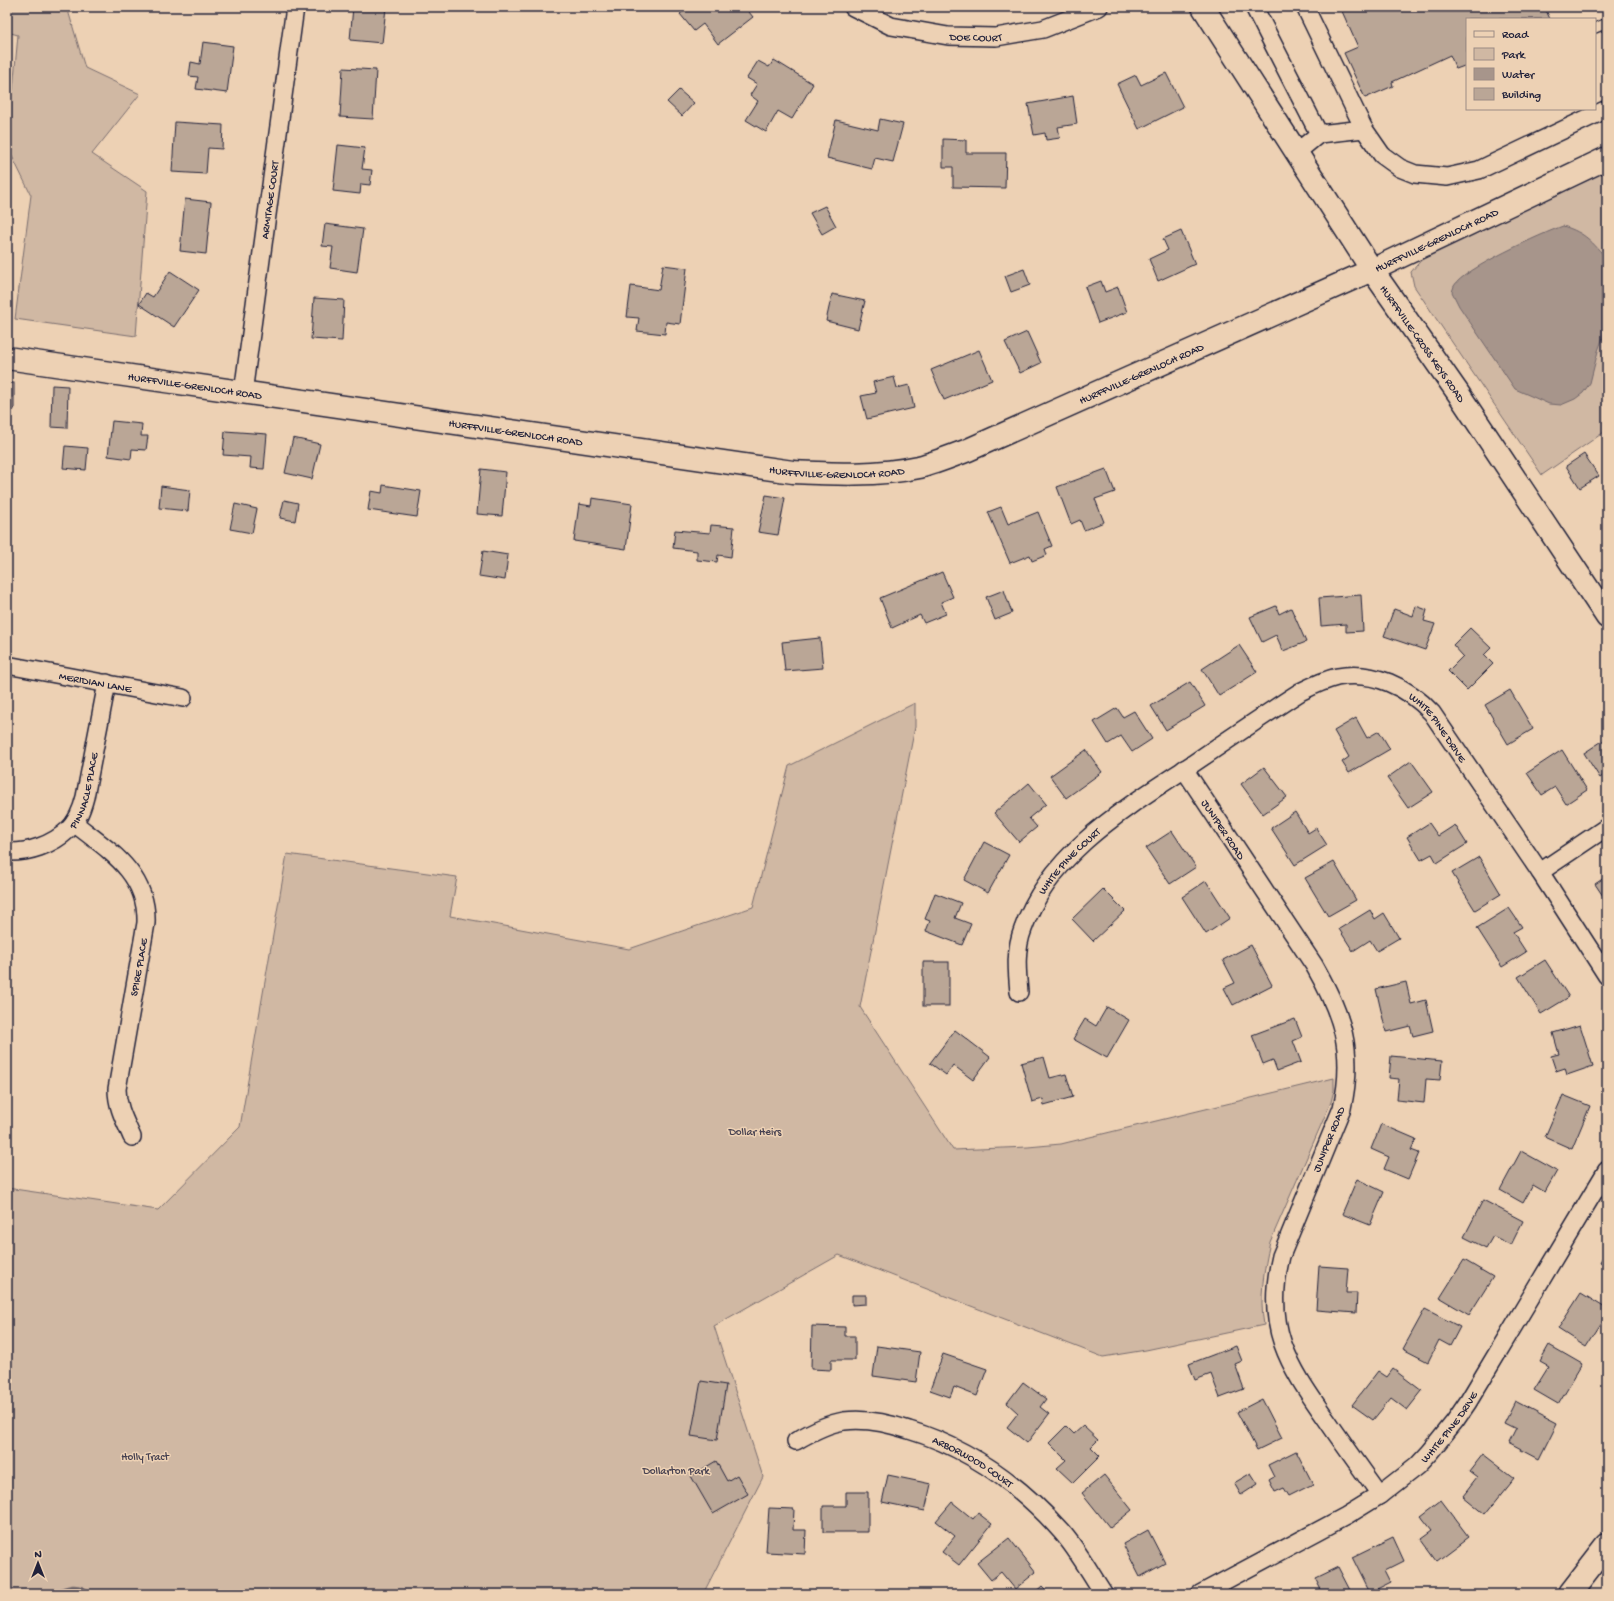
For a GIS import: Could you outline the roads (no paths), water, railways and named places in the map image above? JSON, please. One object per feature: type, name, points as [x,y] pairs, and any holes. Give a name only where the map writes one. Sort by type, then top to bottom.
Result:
[{"type":"main road","name":"HURFFVILLE-CROSS KEYS ROAD","points":[[1203,7],[1372,270],[1458,393],[1607,617]]},
{"type":"main road","name":"HURFFVILLE-GRENLOCH ROAD","points":[[7,358],[793,472],[849,474],[890,472],[919,467],[968,450],[1372,270],[1607,158]]},
{"type":"main road","points":[[1576,1592],[1607,1545]]},
{"type":"street","name":"ARMITAGE COURT","points":[[242,393],[295,7]]},
{"type":"street","name":"DOE COURT","points":[[853,7],[891,26],[948,36],[990,37],[1043,29],[1099,7]]},
{"type":"street","points":[[1254,7],[1319,134]]},
{"type":"street","points":[[1305,7],[1364,129],[1382,155],[1400,168],[1415,174],[1447,177],[1479,170],[1607,108]]},
{"type":"street","points":[[1297,152],[1319,134],[1364,129]]},
{"type":"street","name":"MERIDIAN LANE","points":[[7,665],[183,698]]},
{"type":"street","name":"WHITE PINE DRIVE","points":[[1184,769],[1313,685],[1337,677],[1352,675],[1375,678],[1387,682],[1411,694],[1421,701],[1432,713],[1540,872],[1607,976]]},
{"type":"street","name":"PINNACLE PLACE","points":[[7,852],[23,851],[43,845],[65,832],[74,823],[79,815],[85,797],[107,683]]},
{"type":"street","name":"WHITE PINE COURT","points":[[1018,992],[1018,947],[1022,930],[1035,901],[1046,884],[1070,855],[1101,827],[1184,769]]},
{"type":"street","name":"JUNIPER ROAD","points":[[1184,769],[1314,965],[1332,998],[1344,1032],[1347,1050],[1347,1080],[1342,1108],[1281,1256],[1276,1275],[1276,1314],[1279,1333],[1284,1348],[1299,1380],[1380,1495]]},
{"type":"street","name":"SPIRE PLACE","points":[[74,823],[109,851],[130,871],[140,890],[146,909],[146,923],[117,1089],[120,1109],[132,1137]]},
{"type":"street","points":[[1540,872],[1607,827]]},
{"type":"street","name":"WHITE PINE DRIVE","points":[[1200,1594],[1346,1516],[1380,1495],[1417,1466],[1455,1421],[1468,1402],[1607,1170]]},
{"type":"street","name":"ARBORWOOD COURT","points":[[796,1441],[811,1432],[826,1426],[844,1421],[865,1421],[899,1426],[936,1439],[957,1449],[992,1469],[1037,1506],[1072,1545],[1104,1594]]},
{"type":"lane","points":[[1596,28],[1607,23]]},
{"type":"water","points":[[1563,226],[1583,235],[1593,243],[1607,259],[1607,326],[1598,351],[1590,383],[1583,393],[1575,399],[1561,405],[1549,404],[1515,389],[1459,306],[1452,292],[1454,286],[1460,279],[1487,261]]},
{"type":"waterway","points":[[54,1594],[72,1587],[81,1588],[90,1594]]},
{"type":"park label","name":"Dollar Heirs","points":[[755,1131]]},
{"type":"park label","name":"Holly Tract","points":[[145,1456]]},
{"type":"park label","name":"Dollarton Park","points":[[676,1470]]}]
